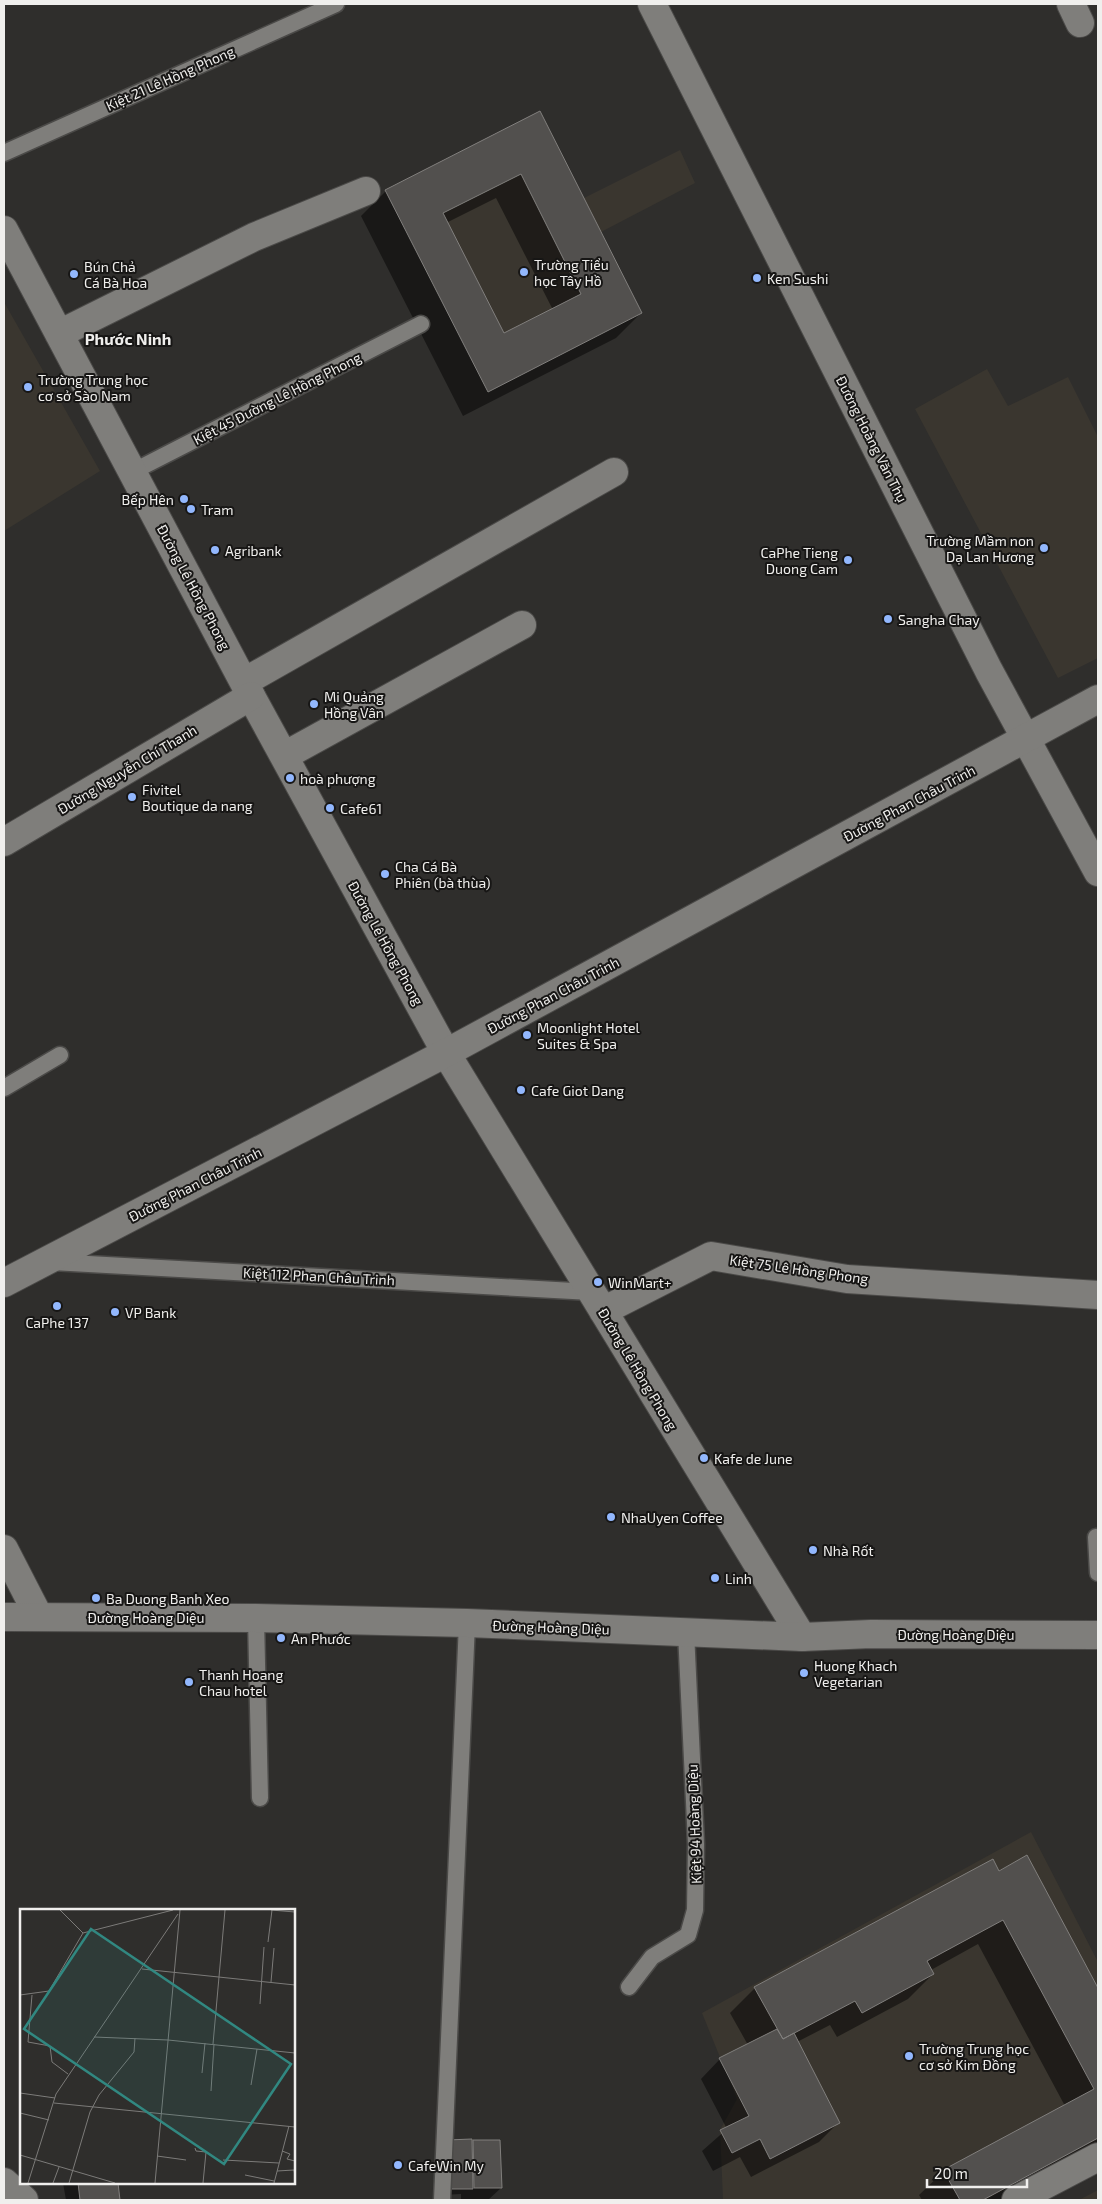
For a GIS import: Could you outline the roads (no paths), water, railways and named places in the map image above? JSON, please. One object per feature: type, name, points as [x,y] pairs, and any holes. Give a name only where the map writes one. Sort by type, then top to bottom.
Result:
[{"type":"street","name":"Đường Hoàng Văn Thụ","points":[[652,4],[989,671],[1098,872]]},
{"type":"street","points":[[59,334],[254,237],[366,191]]},
{"type":"street","name":"Đường Lê Hồng Phong","points":[[4,230],[248,689],[446,1053],[802,1637]]},
{"type":"street","name":"Đường Nguyễn Chí Thanh","points":[[4,842],[248,689],[614,472]]},
{"type":"street","points":[[284,756],[522,625]]},
{"type":"street","name":"Đường Phan Châu Trinh","points":[[4,1283],[446,1053],[1026,740],[1098,699]]},
{"type":"street","name":"Kiệt 75 Lê Hồng Phong","points":[[597,1301],[711,1256],[847,1279],[1098,1295]]},
{"type":"street","points":[[4,1550],[39,1617]]},
{"type":"street","name":"Đường Hoàng Diệu","points":[[4,1617],[256,1618],[467,1623],[802,1637],[871,1634],[1098,1635]]},
{"type":"street","points":[[1016,2200],[1098,2157]]},
{"type":"street","points":[[4,2182],[24,2200]]},
{"type":"lane","name":"Kiệt 21 Lê Hồng Phong","points":[[4,153],[336,4]]},
{"type":"lane","name":"Kiệt 45 Đường Lê Hồng Phong","points":[[132,472],[420,324]]},
{"type":"lane","points":[[4,1088],[60,1055]]},
{"type":"lane","name":"Kiệt 112 Phan Châu Trinh","points":[[46,1261],[597,1301]]},
{"type":"lane","points":[[1096,1536],[1098,1573]]},
{"type":"lane","points":[[256,1618],[260,1798]]},
{"type":"lane","points":[[442,2200],[467,1623]]},
{"type":"lane","name":"Kiệt 94 Hoàng Diệu","points":[[629,1987],[652,1957],[688,1935],[695,1910],[696,1844],[686,1632]]},
{"type":"place","name":"Trường Tiểu học Tây Hồ","points":[[524,272]]},
{"type":"place","name":"Bún Chả Cá Bà Hoa","points":[[74,274]]},
{"type":"place","name":"Ken Sushi","points":[[757,278]]},
{"type":"place","name":"Trường Trung học cơ sở Sào Nam","points":[[28,387]]},
{"type":"place","name":"Bếp Hên","points":[[184,499]]},
{"type":"place","name":"Tram","points":[[191,509]]},
{"type":"place","name":"Trường Mầm non Dạ Lan Hương","points":[[1044,548]]},
{"type":"place","name":"Agribank","points":[[215,550]]},
{"type":"place","name":"CaPhe Tieng Duong Cam","points":[[848,560]]},
{"type":"place","name":"Sangha Chay","points":[[888,619]]},
{"type":"place","name":"Mi Quảng Hồng Vân","points":[[314,704]]},
{"type":"place","name":"hoà phượng","points":[[290,778]]},
{"type":"place","name":"Fivitel Boutique da nang","points":[[132,797]]},
{"type":"place","name":"Cafe61","points":[[330,808]]},
{"type":"place","name":"Cha Cá Bà Phiên (bà thùa)","points":[[385,874]]},
{"type":"place","name":"Moonlight Hotel Suites & Spa","points":[[527,1035]]},
{"type":"place","name":"Cafe Giot Dang","points":[[521,1090]]},
{"type":"place","name":"WinMart+","points":[[598,1282]]},
{"type":"place","name":"CaPhe 137","points":[[57,1306]]},
{"type":"place","name":"VP Bank","points":[[115,1312]]},
{"type":"place","name":"Kafe de June","points":[[704,1458]]},
{"type":"place","name":"NhaUyen Coffee","points":[[611,1517]]},
{"type":"place","name":"Nhà Rốt","points":[[813,1550]]},
{"type":"place","name":"Linh","points":[[715,1578]]},
{"type":"place","name":"Ba Duong Banh Xeo","points":[[96,1598]]},
{"type":"place","name":"An Phước","points":[[281,1638]]},
{"type":"place","name":"Huong Khach Vegetarian","points":[[804,1673]]},
{"type":"place","name":"Thanh Hoang Chau hotel","points":[[189,1682]]},
{"type":"place","name":"Trường Trung học cơ sở Kim Đồng","points":[[909,2056]]},
{"type":"place","name":"CafeWin My","points":[[398,2165]]},
{"type":"district","name":"Phước Ninh","points":[[128,338]]}]
